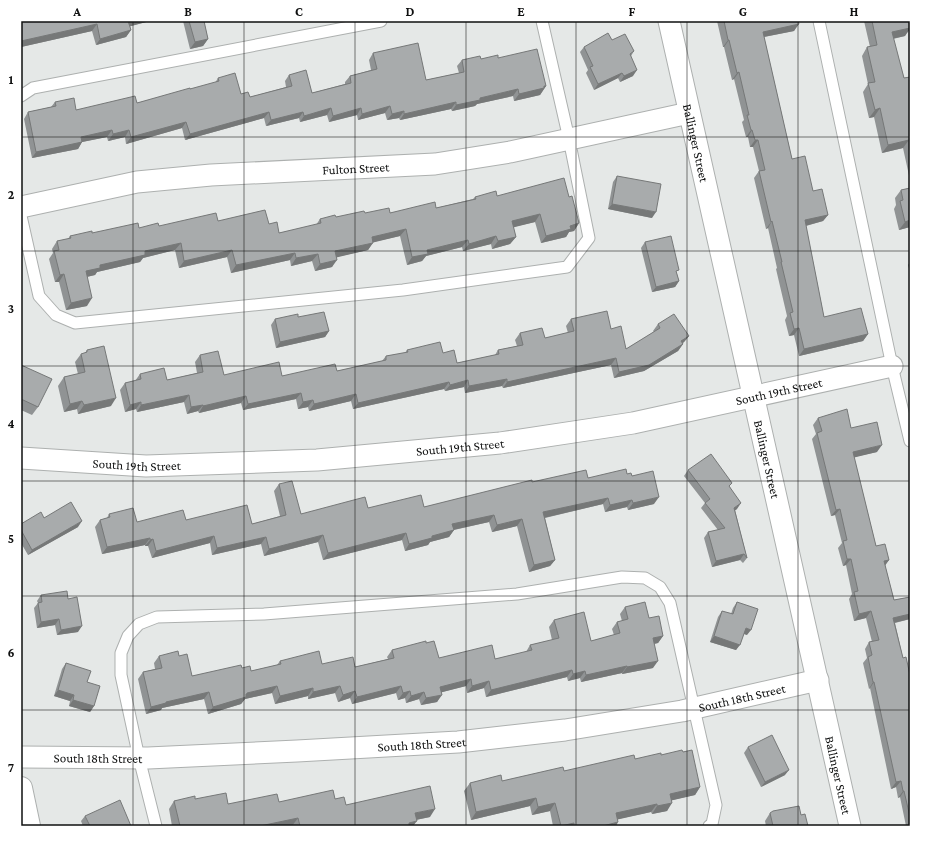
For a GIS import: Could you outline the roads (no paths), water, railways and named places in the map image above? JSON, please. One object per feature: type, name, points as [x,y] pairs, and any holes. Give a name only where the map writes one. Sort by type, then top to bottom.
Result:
[{"type":"main road","points":[[21,788],[30,826]]},
{"type":"street","name":"Ballinger Street","points":[[669,21],[850,826]]},
{"type":"street","name":"Fulton Street","points":[[21,207],[137,182],[211,175],[435,164],[510,152],[689,113]]},
{"type":"street","name":"South 19th Street","points":[[21,458],[146,466],[317,460],[500,443],[633,423],[892,366]]},
{"type":"street","name":"South 18th Street","points":[[21,757],[139,758],[458,742],[565,730],[694,708],[818,680]]},
{"type":"lane","points":[[21,96],[33,88],[381,21]]},
{"type":"lane","points":[[21,216],[39,296],[56,315],[75,323],[403,290],[567,267],[589,238],[569,139],[542,21]]},
{"type":"lane","points":[[819,21],[892,366],[910,441]]},
{"type":"lane","points":[[156,826],[139,758],[121,675],[121,653],[128,636],[139,624],[157,617],[264,614],[433,602],[517,594],[622,577],[645,578],[660,587],[670,603],[716,805],[712,824],[709,826]]}]
